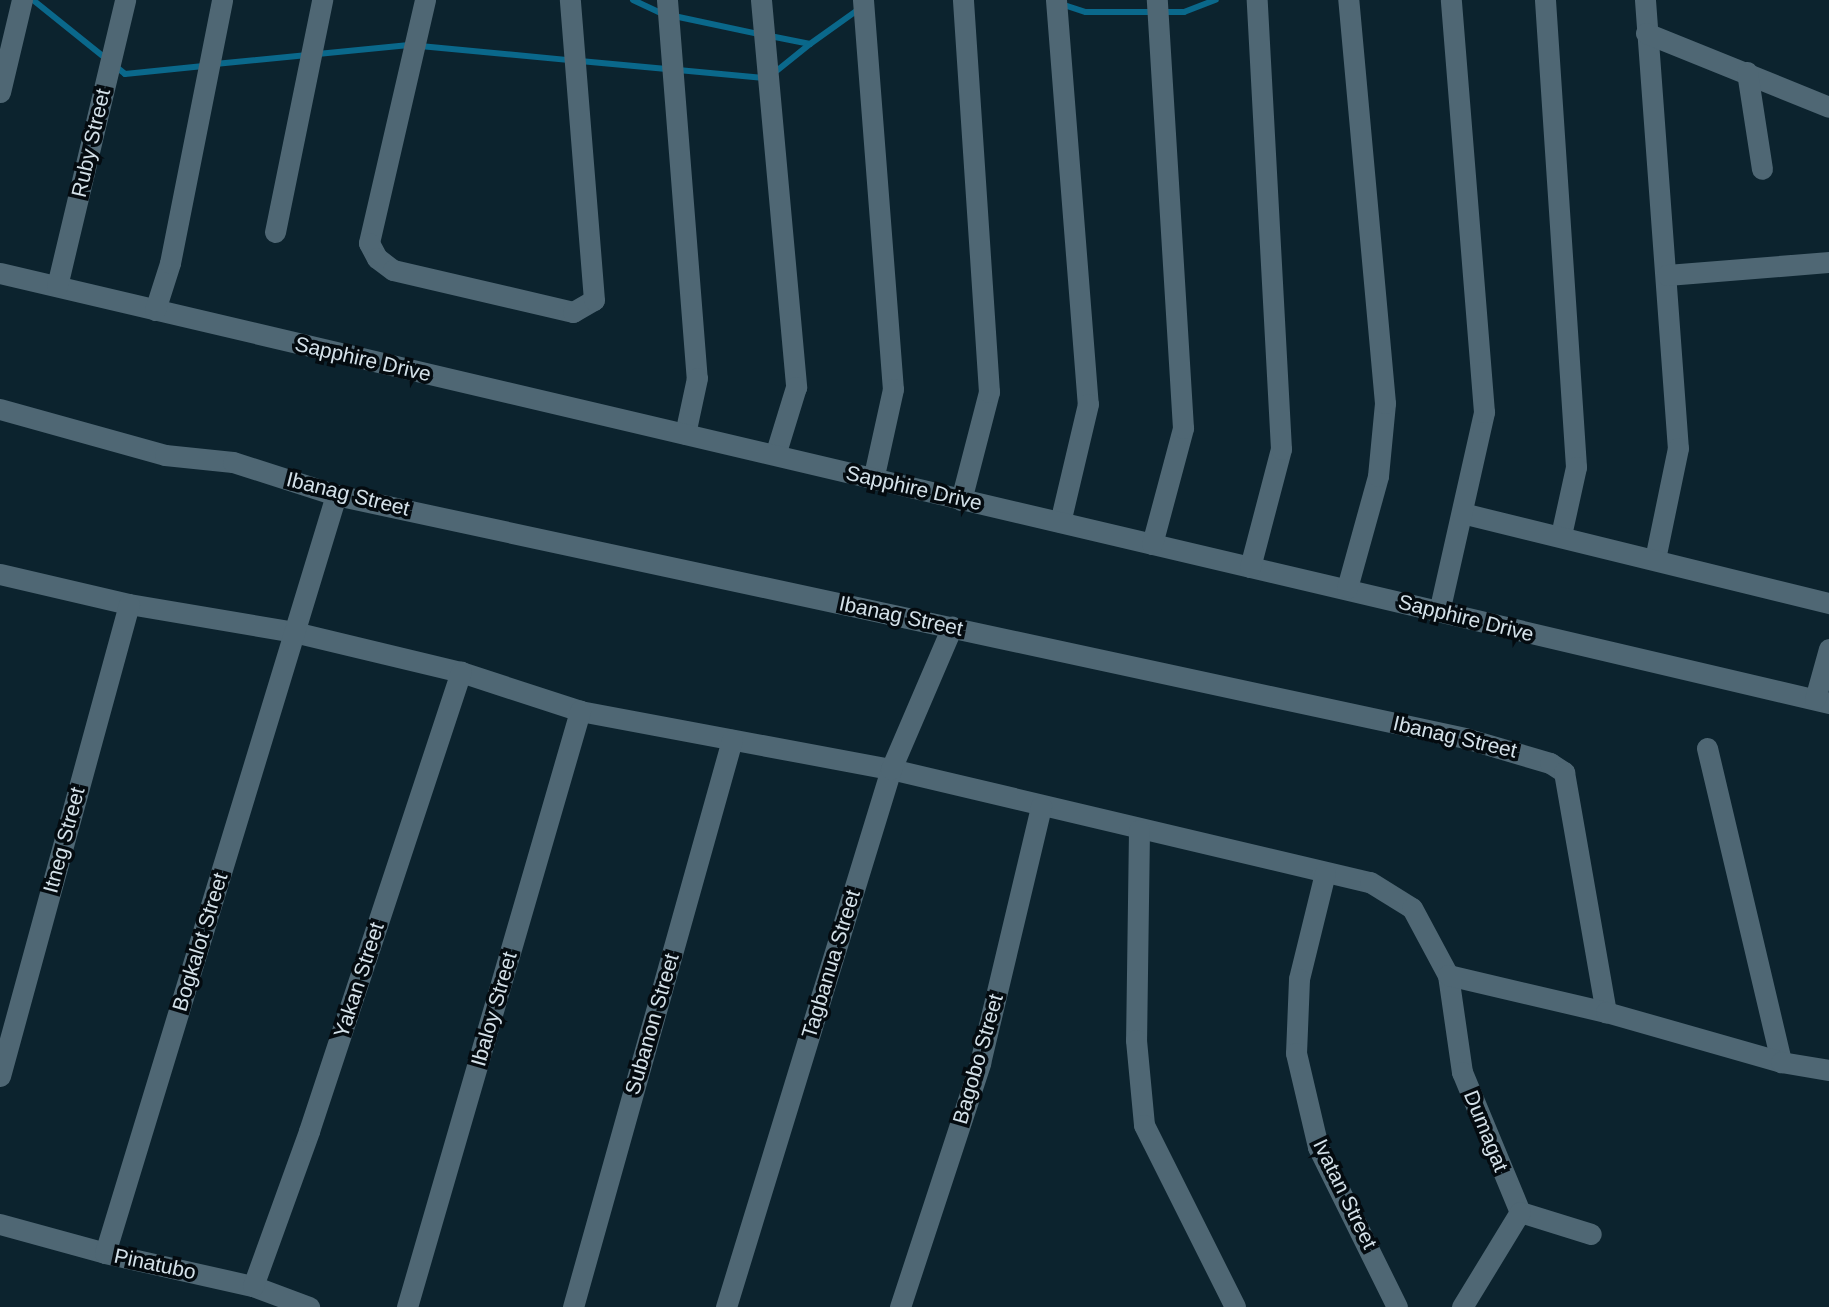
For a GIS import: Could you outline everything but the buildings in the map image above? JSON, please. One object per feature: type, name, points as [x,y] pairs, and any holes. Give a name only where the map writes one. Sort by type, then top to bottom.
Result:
[{"type":"street","points":[[0,92],[22,0]]},
{"type":"street","name":"Ruby Street","points":[[57,286],[125,0]]},
{"type":"street","points":[[155,310],[170,263],[222,0]]},
{"type":"street","points":[[275,232],[322,0]]},
{"type":"street","points":[[425,0],[369,243],[377,258],[393,270],[573,312],[594,300],[570,0]]},
{"type":"street","points":[[667,0],[697,378],[685,435]]},
{"type":"street","points":[[761,0],[796,387],[776,452]]},
{"type":"street","points":[[863,0],[892,388],[873,480]]},
{"type":"street","points":[[961,500],[989,392],[963,0]]},
{"type":"street","points":[[1056,0],[1088,404],[1060,522]]},
{"type":"street","points":[[1152,544],[1183,428],[1157,0]]},
{"type":"street","points":[[1250,567],[1281,449],[1257,0]]},
{"type":"street","points":[[1347,588],[1378,476],[1385,403],[1348,0]]},
{"type":"street","points":[[1439,612],[1484,412],[1451,0]]},
{"type":"street","points":[[1545,0],[1576,467],[1561,535]]},
{"type":"street","points":[[1645,0],[1678,448],[1655,559]]},
{"type":"street","points":[[1646,33],[1829,107]]},
{"type":"street","points":[[1747,72],[1762,169]]},
{"type":"street","points":[[1667,275],[1829,262]]},
{"type":"street","name":"Sapphire Drive","points":[[0,273],[685,435],[776,452],[873,480],[1347,588],[1822,701]]},
{"type":"street","name":"Ibanag Street","points":[[0,409],[165,455],[233,462],[336,495],[1465,737],[1550,763],[1564,772],[1606,1012]]},
{"type":"street","name":"Bogkalot Street","points":[[105,1253],[336,495]]},
{"type":"street","points":[[1462,513],[1561,535],[1829,603]]},
{"type":"street","points":[[0,574],[129,604],[294,632],[461,673],[580,712],[891,769],[1139,830],[1370,882],[1412,908],[1448,975],[1606,1012],[1781,1062],[1829,1070]]},
{"type":"street","name":"Itneg Street","points":[[0,1076],[129,604]]},
{"type":"street","name":"Tagbanua Street","points":[[726,1307],[891,769],[952,627]]},
{"type":"street","points":[[1822,701],[1829,649]]},
{"type":"street","name":"Yakan Street","points":[[253,1286],[309,1131],[461,673]]},
{"type":"street","name":"Ibaloy Street","points":[[407,1307],[580,712]]},
{"type":"street","name":"Subanon Street","points":[[573,1307],[732,740]]},
{"type":"street","points":[[1707,748],[1781,1062]]},
{"type":"street","name":"Bagobo Street","points":[[900,1307],[980,1063],[1041,806]]},
{"type":"street","points":[[1139,830],[1136,1040],[1144,1125],[1236,1307]]},
{"type":"street","name":"Ivatan Street","points":[[1325,873],[1299,979],[1296,1054],[1318,1147],[1397,1307]]},
{"type":"street","name":"Dumagat","points":[[1448,975],[1462,1072],[1520,1212]]},
{"type":"street","points":[[1462,1307],[1520,1212],[1591,1234]]},
{"type":"street","name":"Pinatubo","points":[[0,1224],[105,1253],[253,1286],[309,1307]]},
{"type":"waterway","points":[[33,0],[125,74],[204,66]]},
{"type":"waterway","points":[[633,0],[663,14]]},
{"type":"waterway","points":[[1061,4],[1086,12],[1184,12],[1216,0]]},
{"type":"waterway","points":[[770,36],[810,44],[859,9]]},
{"type":"waterway","points":[[674,16],[759,34]]},
{"type":"waterway","points":[[774,73],[810,44]]},
{"type":"waterway","points":[[215,64],[409,45]]},
{"type":"waterway","points":[[420,46],[569,60]]},
{"type":"waterway","points":[[580,61],[667,69]]},
{"type":"waterway","points":[[678,70],[765,78]]}]
